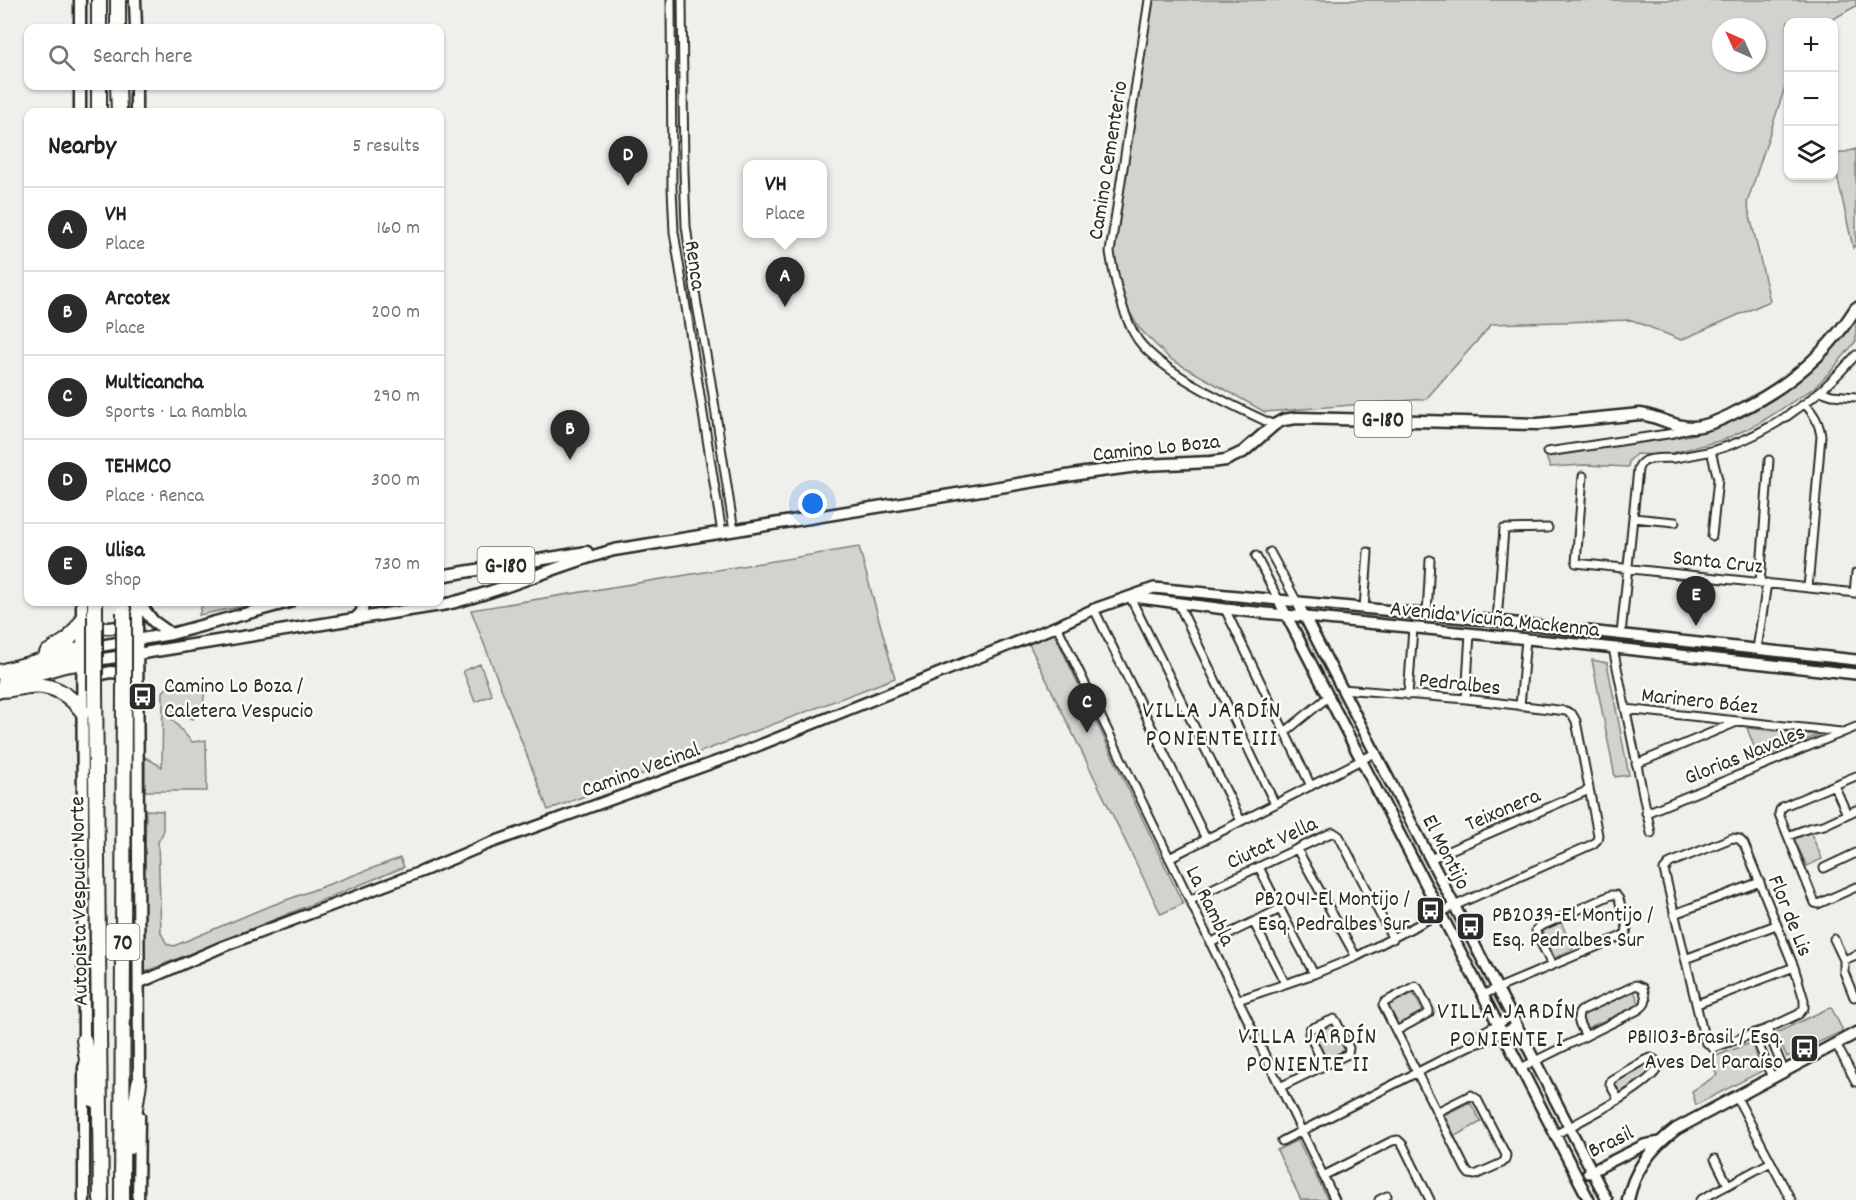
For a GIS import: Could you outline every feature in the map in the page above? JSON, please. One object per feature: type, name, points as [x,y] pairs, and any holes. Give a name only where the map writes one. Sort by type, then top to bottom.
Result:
[{"type":"highway","points":[[99,0],[99,24]]},
{"type":"highway","points":[[118,0],[118,24]]},
{"type":"highway","points":[[99,90],[99,108]]},
{"type":"highway","points":[[118,90],[119,108]]},
{"type":"highway","name":"Autopista Vespucio Norte","points":[[122,1198],[124,687],[128,610]]},
{"type":"highway","points":[[23,666],[63,644],[91,612]]},
{"type":"highway","name":"Autopista Vespucio Norte","points":[[91,612],[96,690],[101,1200]]},
{"type":"highway","name":"G-180","points":[[0,672],[83,655]]},
{"type":"highway","name":"G-180","points":[[0,683],[70,663],[83,655]]},
{"type":"highway","points":[[0,690],[30,686],[53,688],[71,698],[83,711]]},
{"type":"highway","points":[[84,1040],[101,1146]]},
{"type":"highway","points":[[122,1198],[139,1083]]},
{"type":"main road","points":[[80,0],[80,24]]},
{"type":"main road","points":[[135,0],[136,24]]},
{"type":"main road","points":[[80,90],[80,108]]},
{"type":"main road","points":[[136,90],[136,108]]},
{"type":"main road","name":"Camino Lo Boza","points":[[444,575],[728,532],[1104,470],[1219,461],[1243,452],[1283,420],[1297,418],[1538,424],[1640,414],[1678,426],[1693,427],[1721,419],[1759,401],[1781,387],[1819,354],[1856,308]]},
{"type":"main road","name":"Camino Lo Boza","points":[[444,603],[495,591],[566,564],[614,550]]},
{"type":"main road","points":[[140,606],[153,621],[171,634]]},
{"type":"main road","name":"G-180","points":[[83,655],[274,606]]},
{"type":"main road","points":[[356,618],[362,612],[363,606]]},
{"type":"main road","name":"Camino Lo Boza","points":[[83,655],[137,654],[427,606]]},
{"type":"main road","points":[[91,612],[97,627],[116,627],[125,624],[128,610]]},
{"type":"main road","points":[[128,610],[137,640],[138,1200]]},
{"type":"main road","points":[[84,1200],[83,655],[91,612]]},
{"type":"main road","points":[[83,681],[110,672],[124,672],[137,676]]},
{"type":"main road","name":"Brasil","points":[[1628,1200],[1638,1170],[1648,1156],[1660,1142],[1684,1124],[1856,1034]]},
{"type":"street","name":"Renca","points":[[671,0],[673,218],[685,307],[710,450],[728,532]]},
{"type":"street","name":"Renca","points":[[682,0],[686,226],[721,448],[728,532]]},
{"type":"street","name":"Camino Cementerio","points":[[1149,0],[1110,252],[1118,292],[1138,339],[1163,365],[1235,407],[1274,425]]},
{"type":"street","points":[[685,307],[697,305]]},
{"type":"street","points":[[1621,634],[1638,469],[1643,462],[1711,451],[1758,432],[1805,404],[1856,355]]},
{"type":"street","points":[[1820,391],[1832,395],[1856,397]]},
{"type":"street","points":[[1805,404],[1815,415],[1821,436],[1809,588]]},
{"type":"street","name":"Camino Lo Boza","points":[[1547,453],[1693,427]]},
{"type":"street","points":[[710,450],[721,448]]},
{"type":"street","points":[[1711,451],[1718,483],[1712,536]]},
{"type":"street","points":[[1757,649],[1763,583],[1769,460]]},
{"type":"street","name":"Santa Cruz","points":[[1583,476],[1576,563],[1855,593]]},
{"type":"street","points":[[1633,518],[1675,522]]},
{"type":"street","points":[[1496,636],[1504,530],[1548,528]]},
{"type":"street","name":"El Montijo","points":[[1270,552],[1607,1200]]},
{"type":"street","points":[[1364,609],[1368,552]]},
{"type":"street","name":"El Montijo","points":[[1256,556],[1589,1200]]},
{"type":"street","points":[[1427,615],[1430,560]]},
{"type":"street","points":[[1855,593],[1856,573]]},
{"type":"street","name":"Avenida Vicuña Mackenna","points":[[1154,588],[1579,629],[1856,660]]},
{"type":"street","name":"Camino Vecinal","points":[[139,983],[224,946],[423,871],[485,845],[751,748],[1057,626],[1094,609],[1154,588]]},
{"type":"street","points":[[1131,597],[1241,822]]},
{"type":"street","name":"Avenida Vicuña Mackenna","points":[[1131,597],[1306,618],[1856,674]]},
{"type":"street","points":[[1178,603],[1275,804]]},
{"type":"street","points":[[1094,609],[1206,840]]},
{"type":"street","points":[[1225,609],[1311,786]]},
{"type":"street","name":"La Rambla","points":[[1057,626],[1335,1200]]},
{"type":"street","points":[[1408,695],[1413,628]]},
{"type":"street","points":[[1578,644],[1579,629]]},
{"type":"street","points":[[1466,699],[1470,633]]},
{"type":"street","points":[[1520,706],[1526,639]]},
{"type":"street","points":[[1684,656],[1686,642]]},
{"type":"street","points":[[1612,648],[1651,833]]},
{"type":"street","name":"Pedralbes","points":[[1342,688],[1566,711],[1572,714],[1576,721],[1589,790]]},
{"type":"street","points":[[1285,732],[1328,697]]},
{"type":"street","name":"Marinero Báez","points":[[1625,709],[1844,732]]},
{"type":"street","points":[[1636,764],[1740,721]]},
{"type":"street","name":"Glorias Navales","points":[[1646,813],[1856,727]]},
{"type":"street","points":[[1169,858],[1375,753]]},
{"type":"street","points":[[1856,776],[1782,808],[1779,814],[1815,903],[1818,904],[1856,887]]},
{"type":"street","points":[[1834,785],[1847,814]]},
{"type":"street","points":[[1238,1000],[1356,957],[1454,906],[1593,844],[1598,835],[1589,790]]},
{"type":"street","name":"Teixonera","points":[[1430,859],[1589,790]]},
{"type":"street","points":[[1788,836],[1824,825],[1856,810]]},
{"type":"street","name":"Ciutat Vella","points":[[1190,901],[1330,832],[1335,832],[1393,939]]},
{"type":"street","name":"Flor de Lis","points":[[1674,914],[1664,873],[1665,867],[1732,838],[1739,839],[1744,844],[1760,882],[1794,967],[1804,1000],[1804,1008],[1799,1014],[1767,1029]]},
{"type":"street","points":[[1297,849],[1356,957]]},
{"type":"street","points":[[1824,868],[1856,853]]},
{"type":"street","points":[[1259,867],[1314,974]]},
{"type":"street","points":[[1760,882],[1674,914],[1705,1041],[1710,1047],[1716,1048],[1767,1029],[1784,1071]]},
{"type":"street","points":[[1482,995],[1622,936],[1626,933],[1627,928],[1616,895],[1611,895],[1536,930],[1552,965]]},
{"type":"street","points":[[1210,943],[1280,909]]},
{"type":"street","points":[[1254,923],[1285,983]]},
{"type":"street","points":[[1685,959],[1776,925]]},
{"type":"street","points":[[1834,939],[1844,960],[1845,972],[1854,997]]},
{"type":"street","points":[[1844,960],[1856,955]]},
{"type":"street","points":[[1697,1004],[1794,967]]},
{"type":"street","points":[[1521,1068],[1534,1062],[1586,1036],[1638,1010],[1646,1005],[1643,988],[1636,986],[1581,1011],[1578,1019],[1586,1036]]},
{"type":"street","points":[[1396,1031],[1429,1013],[1422,995],[1415,987],[1384,1002],[1383,1005],[1396,1031],[1418,1073],[1437,1112],[1469,1174],[1475,1175],[1505,1160],[1506,1155],[1477,1099],[1471,1095],[1437,1112]]},
{"type":"street","points":[[1280,1087],[1324,1065],[1348,1053],[1350,1051],[1334,1019],[1310,1029],[1309,1034],[1324,1065]]},
{"type":"street","points":[[1282,1142],[1468,1046],[1478,1035],[1500,1029],[1514,1022]]},
{"type":"street","points":[[1754,1033],[1772,1078]]},
{"type":"street","points":[[1836,1044],[1856,1082]]},
{"type":"street","points":[[1555,1135],[1618,1099],[1653,1076],[1658,1067],[1655,1060],[1651,1058],[1645,1060],[1611,1080],[1610,1084],[1618,1099]]},
{"type":"street","points":[[1736,1096],[1791,1200]]},
{"type":"street","points":[[1323,1176],[1398,1140],[1403,1144],[1430,1200]]},
{"type":"street","name":"Brasil","points":[[1577,1178],[1644,1145],[1660,1142]]},
{"type":"street","points":[[1715,1159],[1728,1185]]},
{"type":"street","points":[[1700,1200],[1771,1162]]},
{"type":"street","points":[[1379,1200],[1387,1196]]},
{"type":"shaded area","points":[[1153,0],[1856,0],[1856,6],[1835,18],[1784,18],[1784,90],[1747,203],[1770,301],[1681,340],[1632,320],[1492,324],[1426,399],[1265,412],[1170,359],[1139,328],[1129,311],[1114,267],[1114,240]]},
{"type":"shaded area","points":[[1856,149],[1856,244],[1853,248],[1838,180],[1838,154]]},
{"type":"shaded area","points":[[1856,319],[1856,341],[1832,370],[1814,388],[1758,424],[1723,440],[1664,455],[1636,454],[1629,461],[1628,467],[1585,465],[1550,467],[1546,457],[1691,435],[1742,417],[1790,386],[1828,355]]},
{"type":"shaded area","points":[[859,547],[895,678],[548,810],[471,610]]},
{"type":"shaded area","points":[[202,606],[243,606],[199,615]]},
{"type":"shaded area","points":[[1054,633],[1183,904],[1161,914],[1029,644]]},
{"type":"shaded area","points":[[1592,660],[1607,663],[1629,775],[1615,777]]},
{"type":"shaded area","points":[[480,664],[492,695],[475,702],[463,671]]},
{"type":"shaded area","points":[[185,679],[199,685],[204,695],[202,706],[193,719],[174,710],[169,716],[192,742],[206,740],[207,791],[145,791],[145,757],[162,767],[163,692],[171,683]]},
{"type":"shaded area","points":[[1747,728],[1818,735],[1759,759]]},
{"type":"shaded area","points":[[146,810],[163,811],[163,833],[158,842],[161,933],[167,944],[174,946],[262,909],[400,858],[404,867],[142,973]]},
{"type":"shaded area","points":[[1810,831],[1822,859],[1807,866],[1794,839]]},
{"type":"shaded area","points":[[1561,922],[1573,949],[1555,958],[1542,931]]},
{"type":"shaded area","points":[[1634,991],[1640,1005],[1587,1028],[1581,1015]]},
{"type":"shaded area","points":[[1413,993],[1424,1013],[1397,1027],[1387,1006]]},
{"type":"shaded area","points":[[1831,1007],[1843,1031],[1787,1057],[1776,1033]]},
{"type":"shaded area","points":[[1332,1023],[1346,1050],[1325,1060],[1312,1034]]},
{"type":"shaded area","points":[[1751,1043],[1762,1071],[1696,1105],[1692,1091],[1717,1075],[1710,1058]]},
{"type":"shaded area","points":[[1647,1062],[1653,1072],[1619,1093],[1613,1083]]},
{"type":"shaded area","points":[[1470,1102],[1481,1122],[1455,1136],[1444,1115]]},
{"type":"shaded area","points":[[1298,1140],[1328,1200],[1301,1200],[1277,1150]]},
{"type":"place","name":"TEHMCO","points":[[628,186]]},
{"type":"place","name":"VH","points":[[785,307]]},
{"type":"place","name":"Arcotex","points":[[570,460]]},
{"type":"place","name":"Ulisa","points":[[1696,626]]},
{"type":"place","name":"Camino Lo Boza / Caletera Vespucio","points":[[143,697]]},
{"type":"place","name":"Multicancha","points":[[1087,733]]},
{"type":"place","name":"PB2041-El Montijo / Esq. Pedralbes Sur","points":[[1431,910]]},
{"type":"place","name":"PB2039-El Montijo / Esq. Pedralbes Sur","points":[[1471,926]]},
{"type":"place","name":"PB1103-Brasil / Esq. Aves Del Paraíso","points":[[1804,1048]]},
{"type":"district","name":"VILLA JARDÍN PONIENTE III","points":[[1212,723]]},
{"type":"district","name":"VILLA JARDÍN PONIENTE I","points":[[1507,1024]]},
{"type":"district","name":"VILLA JARDÍN PONIENTE II","points":[[1308,1049]]}]
